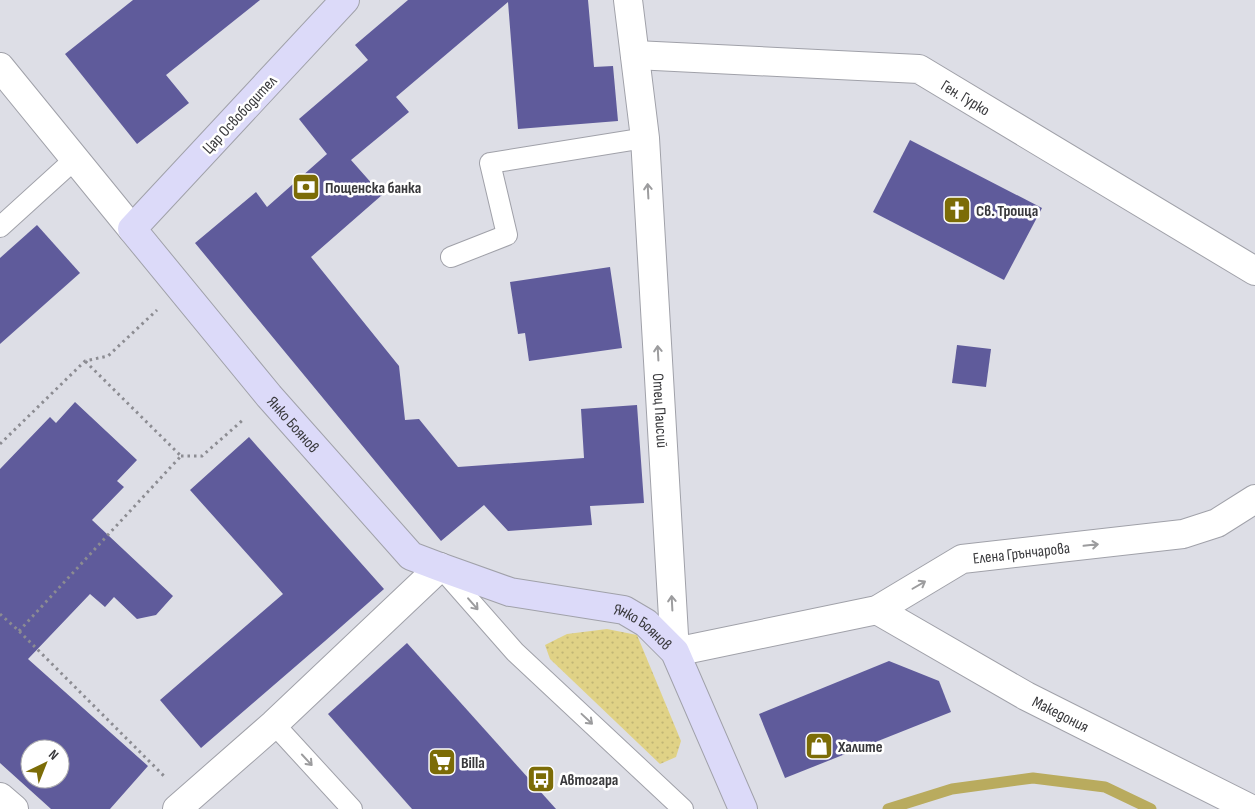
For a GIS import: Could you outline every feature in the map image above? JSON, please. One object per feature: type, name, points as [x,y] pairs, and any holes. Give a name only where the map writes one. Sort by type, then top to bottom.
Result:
[{"type":"main road","name":"Цар Освободител","points":[[132,229],[345,0]]},
{"type":"main road","name":"Янко Боянов","points":[[132,229],[269,396],[412,556],[510,592],[624,610],[646,624],[675,652]]},
{"type":"main road","name":"Отец Паисий","points":[[675,652],[743,809]]},
{"type":"street","name":"Отец Паисий","points":[[628,0],[645,138],[675,652]]},
{"type":"street","name":"Ген. Гурко","points":[[635,55],[919,69],[1255,272]]},
{"type":"street","name":"Янко Боянов","points":[[0,68],[132,229]]},
{"type":"street","name":"Елена Грънчарова","points":[[675,652],[877,610],[962,559],[1182,534],[1216,523],[1255,499]]},
{"type":"street","points":[[182,804],[274,724],[440,567]]},
{"type":"street","name":"Македония","points":[[877,610],[1026,696],[1252,809]]},
{"type":"street","points":[[0,797],[14,809]]},
{"type":"lane","points":[[451,257],[508,235],[490,163],[645,138]]},
{"type":"lane","points":[[0,227],[75,159]]},
{"type":"lane","points":[[440,567],[515,652],[683,809]]},
{"type":"lane","points":[[274,724],[352,809]]},
{"type":"path","points":[[0,444],[85,361],[108,356],[131,335]]},
{"type":"path","points":[[85,361],[181,456],[202,456],[269,396]]},
{"type":"path","points":[[20,631],[181,456]]},
{"type":"path","points":[[0,614],[20,631],[182,804]]},
{"type":"shaded area","points":[[607,629],[637,635],[681,741],[676,757],[660,764],[550,659],[545,645],[567,634]]},
{"type":"building","points":[[133,0],[260,0],[166,75],[189,103],[137,144],[65,54]]},
{"type":"building","points":[[408,0],[588,0],[594,67],[613,66],[618,121],[518,129],[508,2],[396,97],[409,112],[351,160],[382,195],[311,257],[399,366],[405,420],[419,419],[458,467],[584,458],[581,409],[637,405],[644,503],[590,506],[592,525],[508,531],[484,505],[441,541],[195,243],[256,192],[267,207],[327,154],[299,119],[368,60],[355,45]]},
{"type":"building","name":"Св. Троица","points":[[910,140],[1042,208],[1004,280],[873,212]]},
{"type":"building","points":[[37,225],[80,273],[0,344],[0,258]]},
{"type":"building","points":[[610,267],[622,348],[529,361],[525,333],[518,334],[510,282]]},
{"type":"building","points":[[957,345],[991,349],[986,387],[952,383]]},
{"type":"building","points":[[75,402],[137,460],[117,481],[124,487],[92,520],[173,596],[156,615],[137,619],[114,597],[105,607],[90,594],[28,659],[148,766],[110,809],[51,809],[29,789],[70,789],[70,739],[20,739],[20,781],[0,763],[0,469],[50,417],[56,423]]},
{"type":"building","points":[[249,437],[384,589],[201,748],[160,700],[283,594],[190,490]]},
{"type":"building","name":"Billa","points":[[407,643],[556,809],[412,809],[328,714]]},
{"type":"building","name":"Халите","points":[[889,661],[939,681],[951,712],[785,778],[759,714]]},
{"type":"waterway","points":[[888,809],[952,789],[1033,778],[1105,787],[1151,809]]},
{"type":"place","name":"Пощенска банка","points":[[306,187]]},
{"type":"place","name":"Св. Троица","points":[[957,210]]},
{"type":"place","name":"Халите","points":[[819,746]]},
{"type":"place","name":"Billa","points":[[442,762]]},
{"type":"place","name":"Автогара","points":[[541,779]]}]
